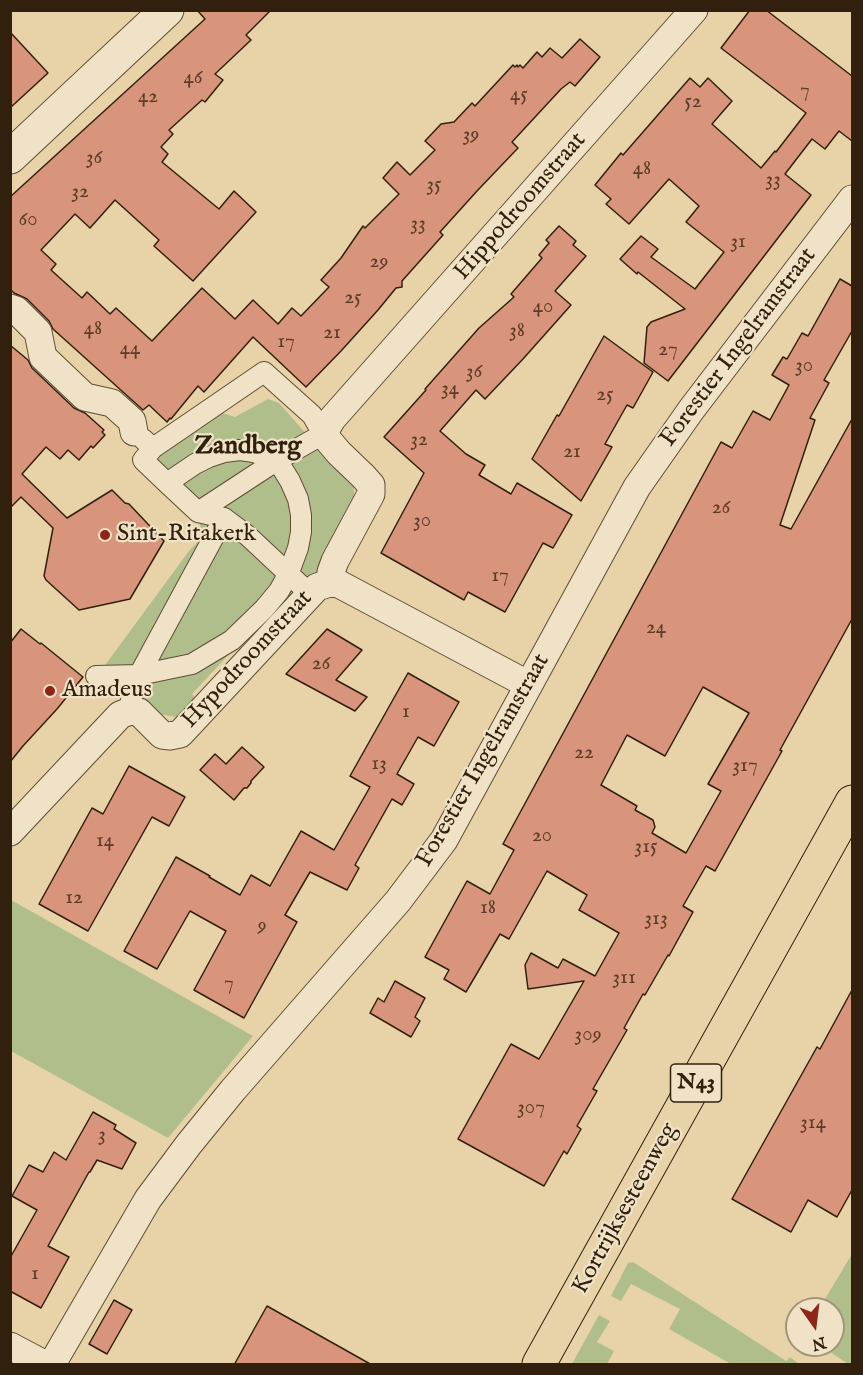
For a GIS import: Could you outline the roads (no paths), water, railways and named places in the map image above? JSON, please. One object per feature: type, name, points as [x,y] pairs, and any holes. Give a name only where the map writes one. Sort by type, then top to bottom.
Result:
[{"type":"main road","name":"Kortrijksesteenweg","points":[[539,1365],[852,802]]},
{"type":"street","points":[[10,157],[167,10]]},
{"type":"street","name":"Hippodroomstraat","points":[[323,434],[332,419],[694,10]]},
{"type":"street","name":"Forestier Ingelramstraat","points":[[52,1365],[148,1199],[189,1143],[398,901],[444,840],[637,487],[691,410],[852,199]]},
{"type":"street","points":[[10,308],[16,310],[38,332],[43,357],[85,397],[112,403],[132,421],[144,440],[143,460],[198,512],[224,518],[248,536],[288,575],[320,588],[339,584],[529,685]]},
{"type":"street","points":[[144,440],[264,372],[312,415],[323,434],[276,461],[198,512]]},
{"type":"street","name":"Hypodroomstraat","points":[[130,711],[141,713],[162,735],[180,734],[320,588],[331,572],[334,561],[371,494],[371,485],[323,434]]},
{"type":"street","points":[[96,676],[139,675],[192,664],[232,640],[279,591],[298,548],[301,514],[298,499],[290,481],[276,461],[254,452],[240,450],[224,452],[195,464],[167,483]]},
{"type":"street","points":[[10,832],[113,721],[130,711],[139,675],[224,518]]},
{"type":"street","points":[[10,1346],[44,1365]]},
{"type":"place","name":"Sint-Ritakerk","points":[[105,535]]},
{"type":"place","name":"Amadeus","points":[[50,691]]},
{"type":"district","name":"Zandberg","points":[[248,448]]}]
